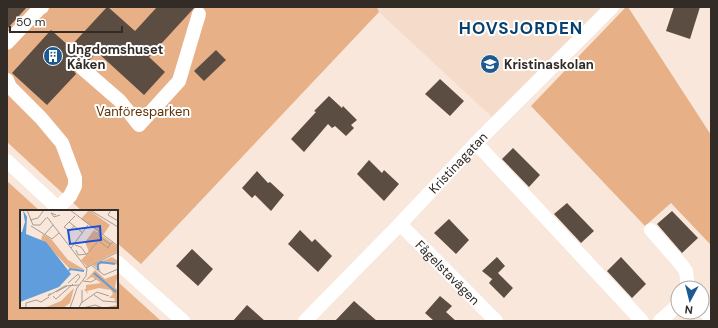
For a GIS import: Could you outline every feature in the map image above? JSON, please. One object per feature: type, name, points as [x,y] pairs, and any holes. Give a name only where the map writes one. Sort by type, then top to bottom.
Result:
[{"type":"street","points":[[7,43],[41,7]]},
{"type":"street","name":"Kristinagatan","points":[[305,321],[476,144],[612,7]]},
{"type":"street","points":[[82,68],[120,101],[139,125],[180,81],[199,14]]},
{"type":"street","points":[[7,80],[10,87],[62,143],[75,178],[75,186],[60,210],[7,161]]},
{"type":"street","points":[[476,144],[642,321]]},
{"type":"street","name":"Fågelstavägen","points":[[400,224],[496,321]]},
{"type":"street","points":[[651,230],[686,271],[687,280]]},
{"type":"street","points":[[118,263],[182,321]]},
{"type":"street","points":[[660,321],[670,312]]},
{"type":"shaded area","name":"Kristinaskolan","points":[[377,7],[602,7],[492,117],[379,12]]},
{"type":"green space","name":"Vanföresparken","points":[[7,7],[377,7],[379,12],[141,264],[118,244],[118,210],[81,210],[7,142]]},
{"type":"green space","points":[[626,7],[628,7],[711,135],[711,245],[671,203],[645,226],[531,106]]},
{"type":"green space","points":[[7,181],[39,210],[20,210],[20,308],[118,308],[118,282],[161,321],[7,321]]},
{"type":"building","points":[[7,7],[27,7],[7,29]]},
{"type":"building","name":"Ungdomshuset Kåken","points":[[107,7],[135,31],[157,7],[195,7],[149,57],[165,72],[144,95],[97,52],[88,62],[79,60],[76,62],[74,71],[76,74],[47,105],[12,73],[51,30],[70,47]]},
{"type":"building","points":[[674,7],[700,7],[690,39],[666,31]]},
{"type":"building","points":[[216,50],[226,60],[204,81],[194,71]]},
{"type":"building","points":[[440,79],[464,101],[450,116],[425,94]]},
{"type":"building","points":[[329,96],[342,108],[343,106],[357,120],[351,125],[354,128],[346,136],[335,126],[332,128],[328,124],[304,152],[291,139],[316,112],[314,111]]},
{"type":"building","points":[[513,148],[540,175],[529,187],[502,159]]},
{"type":"building","points":[[369,160],[382,173],[384,170],[399,184],[384,201],[357,174]]},
{"type":"building","points":[[257,171],[268,183],[270,182],[284,195],[271,211],[255,195],[252,198],[242,188]]},
{"type":"building","points":[[567,203],[594,231],[581,243],[554,214]]},
{"type":"building","points":[[672,211],[698,238],[682,253],[657,224]]},
{"type":"building","points":[[449,219],[469,240],[456,254],[434,233]]},
{"type":"building","points":[[300,230],[312,242],[315,239],[332,256],[318,272],[288,244]]},
{"type":"building","points":[[192,249],[213,269],[198,286],[176,266]]},
{"type":"building","points":[[497,257],[505,266],[498,273],[513,288],[504,298],[489,283],[493,278],[492,279],[482,271]]},
{"type":"building","points":[[621,257],[646,284],[632,298],[607,271]]},
{"type":"building","points":[[440,296],[452,306],[446,312],[456,321],[434,321],[425,313]]},
{"type":"building","points":[[354,301],[377,321],[335,321]]},
{"type":"building","points":[[247,305],[265,321],[233,321]]},
{"type":"place","name":"Ungdomshuset Kåken","points":[[53,56]]},
{"type":"place","name":"Kristinaskolan","points":[[490,64]]},
{"type":"district","name":"HOVSJORDEN","points":[[521,28]]}]
